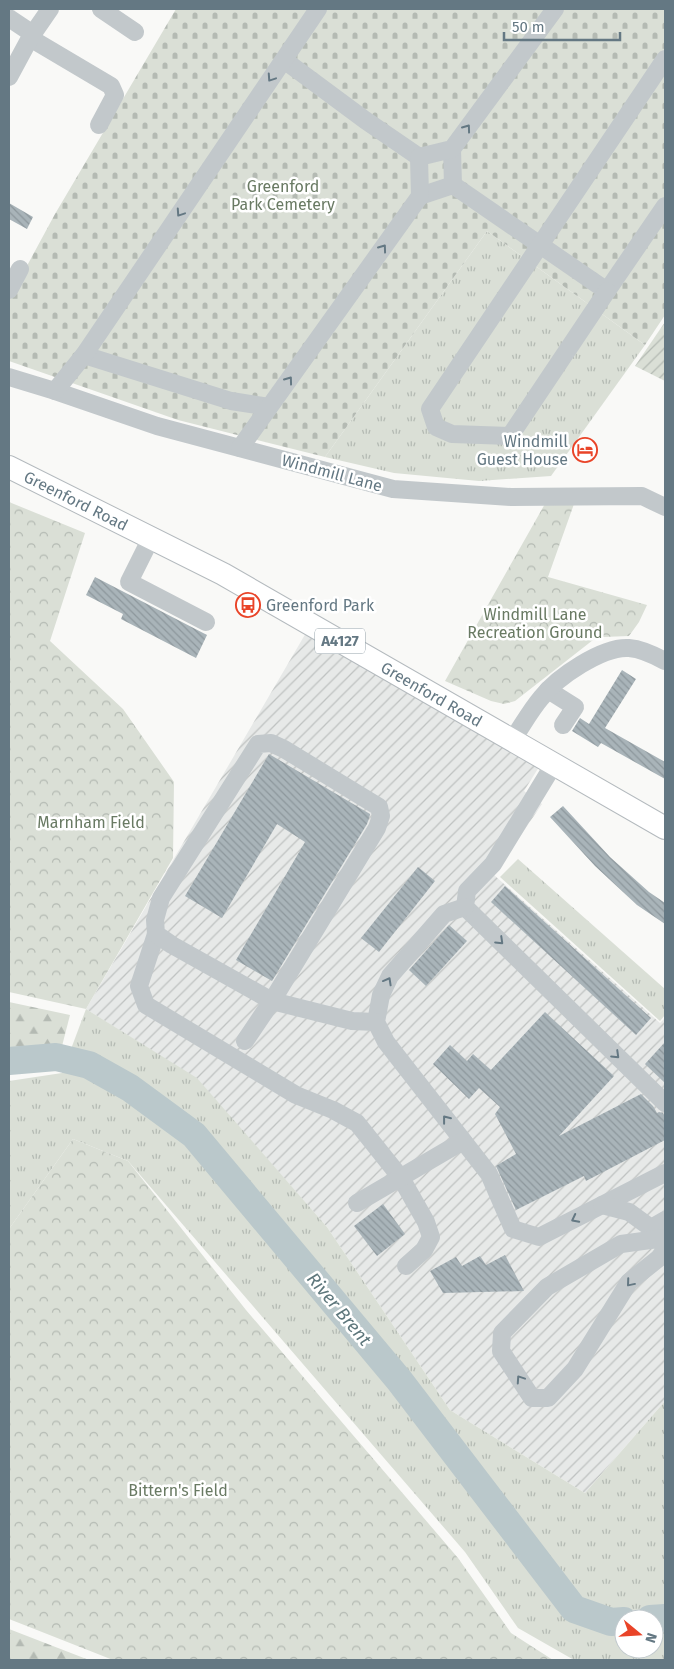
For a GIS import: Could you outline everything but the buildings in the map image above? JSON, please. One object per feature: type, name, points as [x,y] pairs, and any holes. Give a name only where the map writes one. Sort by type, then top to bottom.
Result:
[{"type":"main road","name":"Greenford Road","points":[[9,467],[222,574],[513,739],[665,828]]},
{"type":"street","points":[[9,77],[31,36],[50,9]]},
{"type":"street","points":[[101,9],[135,32]]},
{"type":"street","points":[[55,391],[84,355],[318,9]]},
{"type":"street","points":[[453,185],[452,149],[555,9]]},
{"type":"street","points":[[9,18],[31,36],[111,86],[115,95],[99,125]]},
{"type":"street","points":[[665,59],[430,409],[436,427],[452,434],[510,436],[665,206]]},
{"type":"street","points":[[284,60],[419,157],[452,149]]},
{"type":"street","points":[[419,157],[420,196]]},
{"type":"street","points":[[453,185],[607,291]]},
{"type":"street","points":[[240,448],[420,196],[453,185]]},
{"type":"street","points":[[9,289],[20,269]]},
{"type":"street","points":[[84,355],[231,401],[269,407]]},
{"type":"street","name":"Windmill Lane","points":[[9,377],[157,426],[393,489],[511,497],[642,496],[665,507]]},
{"type":"street","points":[[151,538],[130,582],[206,622]]},
{"type":"street","points":[[513,739],[541,697],[590,658],[612,650],[630,648],[647,652],[665,661]]},
{"type":"street","points":[[548,690],[575,707],[563,725]]},
{"type":"street","points":[[245,1041],[272,1001],[377,828],[382,816],[379,807],[271,743],[258,744],[161,898],[155,920],[156,934],[139,986],[146,1005],[296,1095],[333,1110],[357,1123],[400,1178],[426,1222],[431,1238],[424,1250],[406,1266]]},
{"type":"street","points":[[554,764],[493,864],[467,891],[466,907],[665,1103]]},
{"type":"street","points":[[466,907],[444,914],[390,976],[381,995],[376,1022],[386,1042],[489,1174],[512,1228],[539,1237],[665,1173]]},
{"type":"street","points":[[156,934],[172,945],[272,1001],[352,1022],[376,1022]]},
{"type":"street","points":[[357,1203],[463,1141]]},
{"type":"street","points":[[640,1186],[665,1187]]},
{"type":"street","points":[[602,1206],[629,1212],[651,1228],[665,1220]]},
{"type":"street","points":[[665,1238],[621,1244],[547,1287],[502,1333],[501,1351],[532,1398],[548,1398],[575,1370],[629,1282],[659,1258],[665,1250]]},
{"type":"shaded area","points":[[310,626],[544,759],[524,791],[542,804],[494,875],[660,1023],[665,1018],[665,1401],[585,1493],[450,1410],[327,1227],[197,1079],[86,1009]]},
{"type":"green space","name":"Greenford Park Cemetery","points":[[176,9],[665,9],[665,315],[645,345],[487,231],[325,457],[178,420],[9,361],[9,299],[55,214]]},
{"type":"green space","points":[[487,231],[645,345],[551,476],[479,481],[394,473],[325,457]]},
{"type":"green space","points":[[665,322],[665,381],[635,366]]},
{"type":"green space","name":"Marnham Field","points":[[9,502],[85,533],[50,641],[123,709],[174,782],[173,858],[86,1009],[9,992]]},
{"type":"green space","name":"Windmill Lane Recreation Ground","points":[[546,502],[574,504],[548,577],[647,605],[639,622],[629,636],[603,637],[593,640],[515,701],[504,704],[491,701],[445,681]]},
{"type":"green space","points":[[518,859],[665,989],[665,1015],[660,1021],[500,877]]},
{"type":"green space","points":[[9,1002],[70,1015],[61,1050],[9,1056]]},
{"type":"green space","points":[[86,1009],[197,1078],[327,1227],[450,1410],[585,1493],[665,1401],[665,1660],[574,1660],[518,1628],[465,1552],[128,1161],[73,1139],[9,1229],[9,1081],[62,1073]]},
{"type":"green space","name":"Bittern's Field","points":[[73,1139],[128,1161],[246,1310],[458,1558],[511,1633],[553,1660],[113,1660],[9,1619],[9,1229]]},
{"type":"green space","points":[[9,1629],[89,1660],[9,1660]]},
{"type":"waterway","name":"River Brent","points":[[9,1061],[56,1057],[89,1065],[130,1088],[194,1135],[399,1380],[574,1609],[614,1622]]},
{"type":"place","name":"Windmill Guest House","points":[[585,450]]},
{"type":"place","name":"Greenford Park","points":[[248,605]]}]
